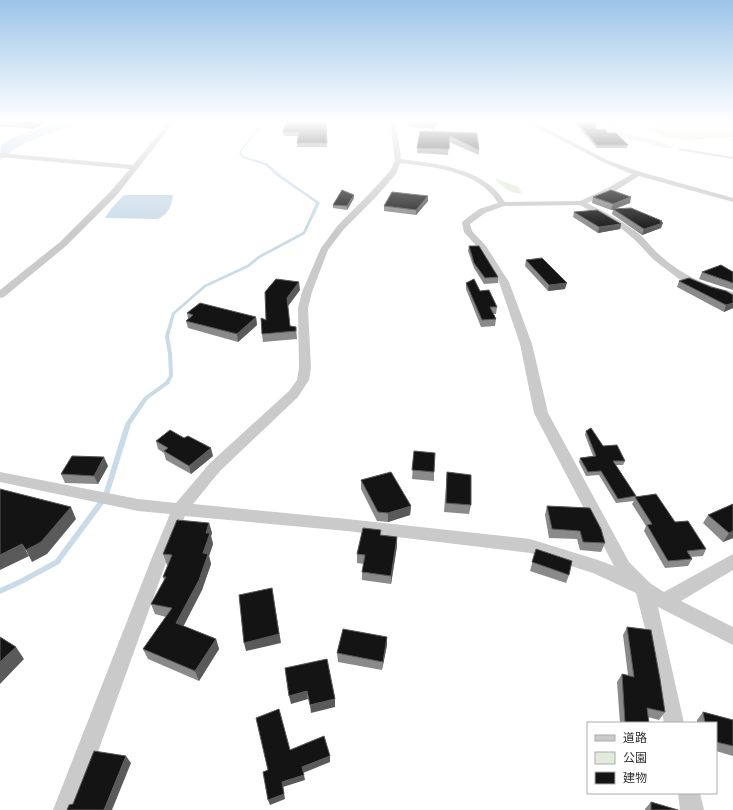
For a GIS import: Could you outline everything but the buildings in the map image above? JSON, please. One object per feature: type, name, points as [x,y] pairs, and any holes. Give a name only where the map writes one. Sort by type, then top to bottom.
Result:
[{"type":"street","points":[[36,158],[133,167]]},
{"type":"street","points":[[0,295],[63,244],[112,194],[141,158]]},
{"type":"street","points":[[65,810],[156,567],[180,509],[214,467],[294,394],[303,380],[305,368],[303,308],[307,292],[324,250],[341,227],[373,195],[393,172],[398,162],[398,158]]},
{"type":"street","points":[[599,158],[638,174],[733,200]]},
{"type":"street","points":[[398,162],[412,163],[470,176],[480,180],[491,189],[503,204]]},
{"type":"street","points":[[638,174],[609,191],[580,203],[503,204],[482,211],[466,223],[466,226],[468,232],[484,248],[504,282],[526,344],[541,413],[623,567],[644,588],[656,636],[674,722]]},
{"type":"street","points":[[580,203],[633,232],[658,258],[677,273],[701,286],[733,295]]},
{"type":"street","points":[[0,477],[138,505],[347,525],[530,546],[598,567],[644,588],[733,636]]},
{"type":"street","points":[[664,600],[733,561]]},
{"type":"street","points":[[689,794],[692,810]]},
{"type":"green space","points":[[495,179],[518,187],[522,193],[514,193]]},
{"type":"water","points":[[124,195],[173,195],[169,209],[158,219],[105,218]]},
{"type":"waterway","points":[[0,591],[57,562],[106,496],[128,424],[146,398],[167,383],[171,376],[167,336],[173,314],[205,286],[248,266],[259,257],[304,233],[318,203],[278,175],[266,164],[246,158]]}]
